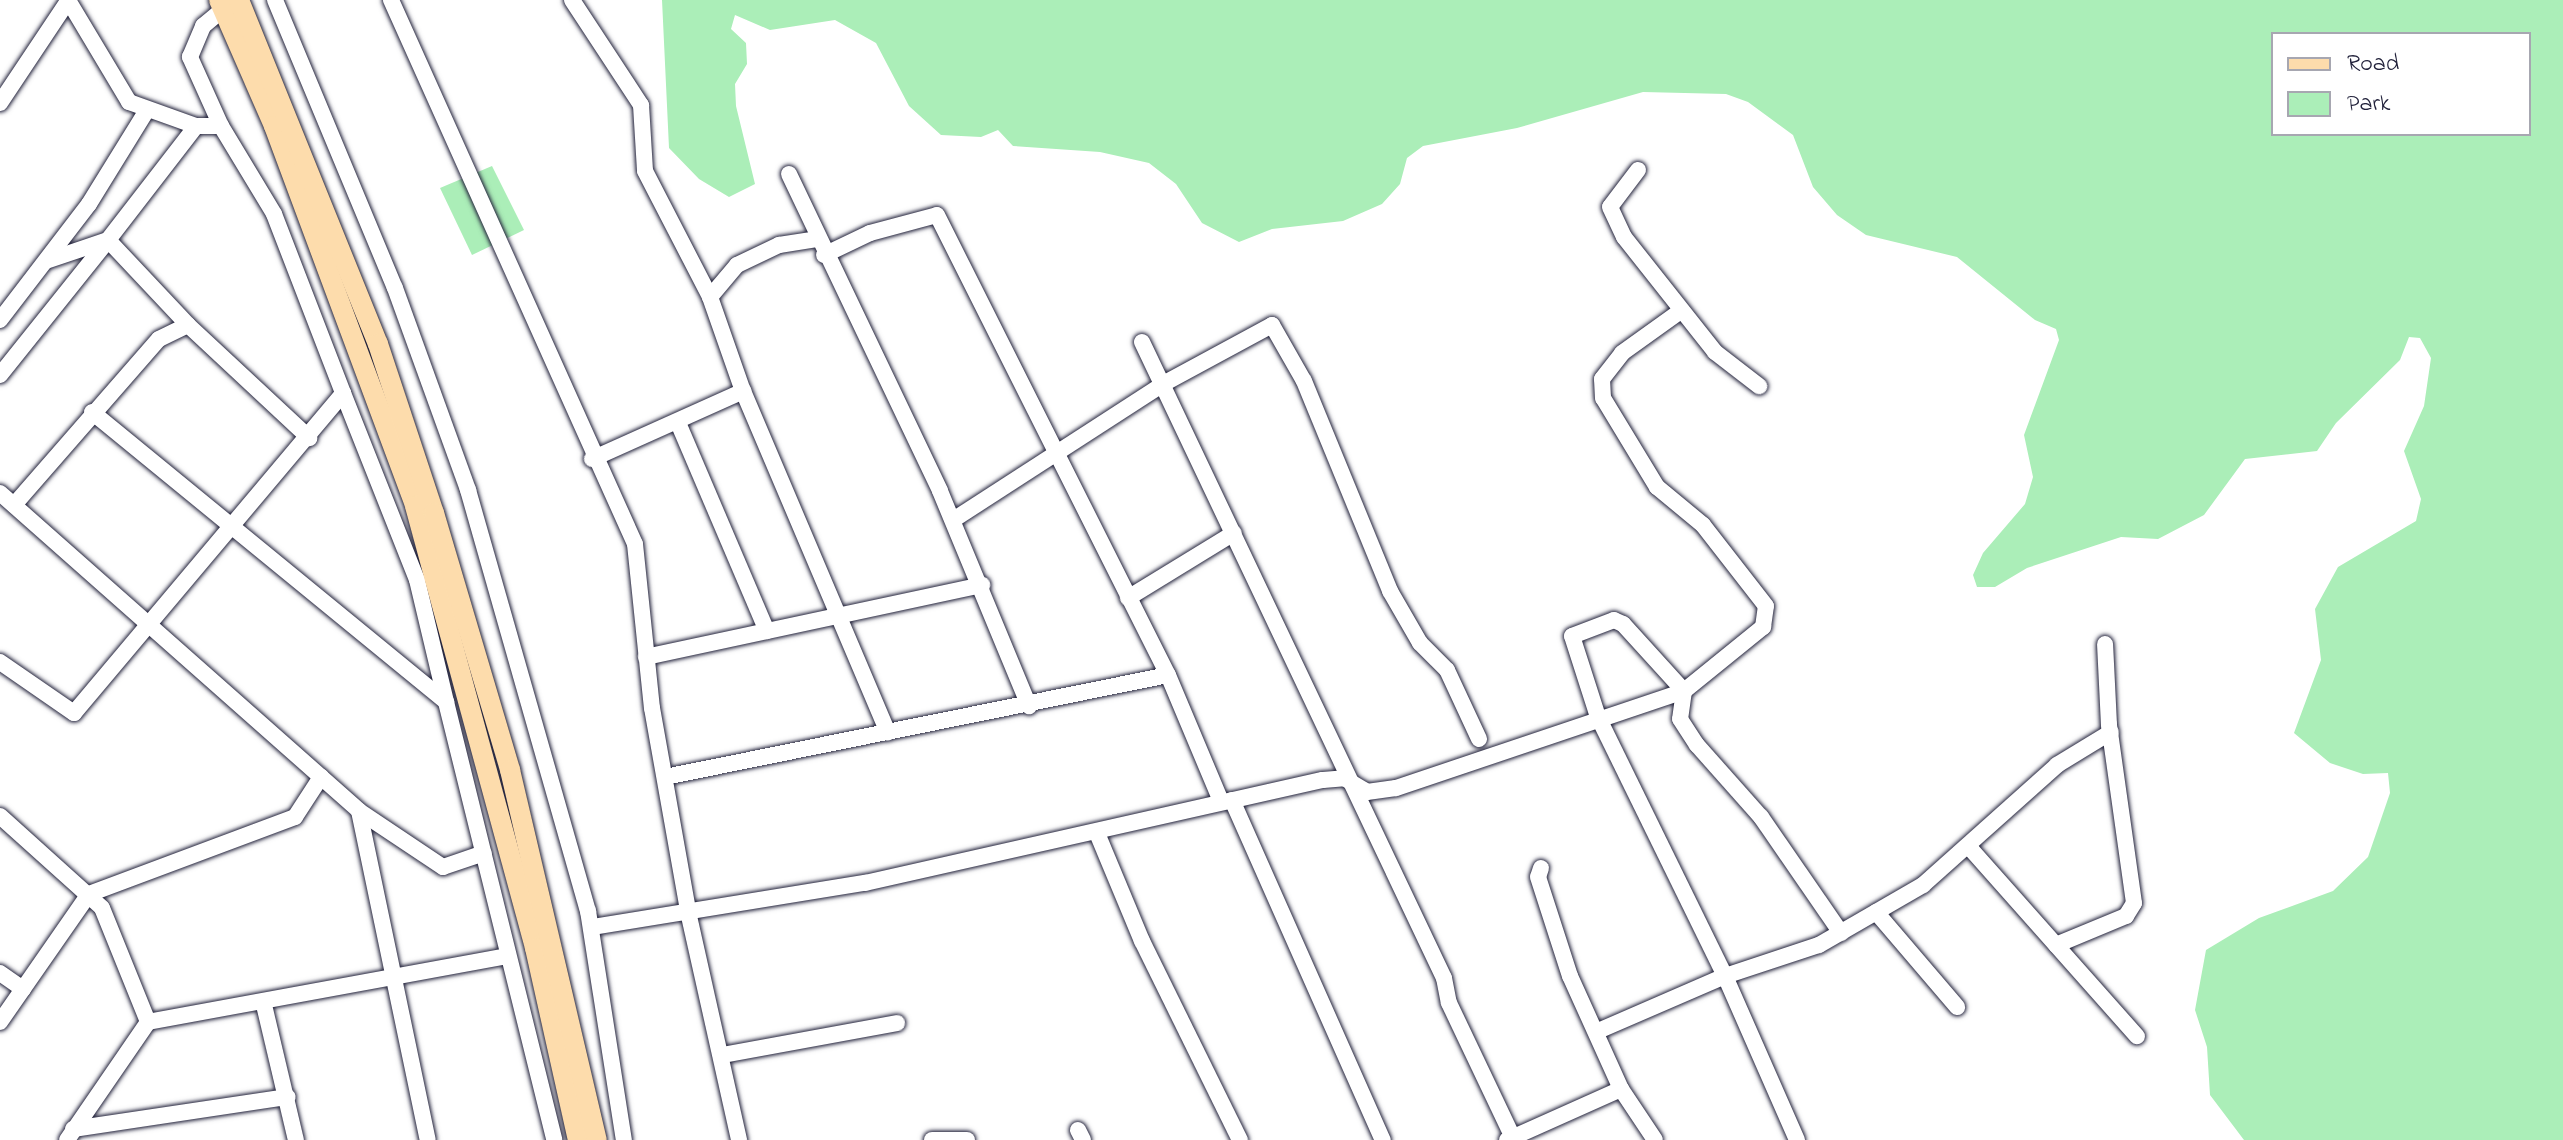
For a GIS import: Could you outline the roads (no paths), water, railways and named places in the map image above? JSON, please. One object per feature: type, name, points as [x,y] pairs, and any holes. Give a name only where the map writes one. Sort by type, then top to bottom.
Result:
[{"type":"main road","points":[[227,3],[415,506],[553,1026],[578,1140]]},
{"type":"main road","points":[[227,3],[378,344],[434,513],[510,770],[597,1140]]},
{"type":"street","points":[[275,0],[395,288],[468,490],[592,927],[624,1140]]},
{"type":"street","points":[[391,0],[592,459],[635,544],[646,657],[689,916],[723,1055],[739,1140]]},
{"type":"street","points":[[572,0],[641,105],[645,171],[710,297],[743,391],[842,615],[888,733]]},
{"type":"street","points":[[0,103],[68,1],[120,92],[147,110],[196,126],[221,126]]},
{"type":"street","points":[[227,3],[203,26],[190,57],[221,126],[274,214],[417,580],[554,1140]]},
{"type":"street","points":[[0,320],[46,261],[147,110]]},
{"type":"street","points":[[0,375],[196,126]]},
{"type":"street","points":[[1638,170],[1609,210],[1679,312],[1715,352],[1759,386]]},
{"type":"street","points":[[789,174],[824,255],[953,520],[1029,706]]},
{"type":"street","points":[[824,255],[870,233],[937,215],[1168,675],[1383,1140]]},
{"type":"street","points":[[710,297],[737,265],[779,245],[817,239]]},
{"type":"street","points":[[46,261],[108,240]]},
{"type":"street","points":[[108,240],[188,325],[309,438]]},
{"type":"street","points":[[592,927],[689,916],[1097,833],[1226,800],[1344,778],[1367,792],[1396,788],[1598,717],[1684,691],[1763,627],[1766,606],[1703,525],[1657,487],[1603,398],[1602,379],[1622,353],[1679,312]]},
{"type":"street","points":[[14,505],[92,412],[159,339],[188,325]]},
{"type":"street","points":[[953,520],[1163,384],[1235,341],[1274,327],[1304,381],[1390,591],[1415,637],[1447,670],[1479,739]]},
{"type":"street","points":[[1142,342],[1234,533],[1344,778],[1444,978],[1449,1003],[1511,1139],[1621,1089]]},
{"type":"street","points":[[592,459],[679,425],[743,391]]},
{"type":"street","points":[[0,662],[71,714],[232,530],[343,393]]},
{"type":"street","points":[[92,412],[232,530],[446,702]]},
{"type":"street","points":[[679,425],[767,631]]},
{"type":"street","points":[[0,493],[359,811],[443,867],[484,853]]},
{"type":"street","points":[[1128,598],[1234,533]]},
{"type":"street","points":[[646,657],[982,585]]},
{"type":"street","points":[[1684,691],[1623,624],[1609,621],[1571,639],[1598,717],[1725,976],[1797,1140]]},
{"type":"street","points":[[2056,945],[2126,916],[2134,903],[2111,732],[2105,644]]},
{"type":"street","points":[[665,777],[1029,706],[1168,675]]},
{"type":"street","points":[[1684,691],[1680,719],[1697,745],[1761,817],[1841,933]]},
{"type":"street","points":[[1598,1031],[1725,976],[1841,933],[1969,847],[2057,765],[2111,732]]},
{"type":"street","points":[[0,1022],[89,894],[295,817],[321,777]]},
{"type":"street","points":[[359,811],[428,1140]]},
{"type":"street","points":[[0,816],[89,894],[105,912],[148,1022]]},
{"type":"street","points":[[1097,833],[1142,941],[1240,1140]]},
{"type":"street","points":[[1969,847],[2137,1036]]},
{"type":"street","points":[[1541,868],[1538,877],[1570,976],[1598,1031],[1621,1089],[1655,1140]]},
{"type":"street","points":[[1876,912],[1957,1007]]},
{"type":"street","points":[[70,1135],[148,1022],[264,1005],[393,976],[507,956]]},
{"type":"street","points":[[0,973],[23,989]]},
{"type":"street","points":[[264,1005],[296,1140]]},
{"type":"street","points":[[723,1055],[897,1023]]},
{"type":"street","points":[[526,1032],[553,1026]]},
{"type":"street","points":[[70,1135],[288,1097]]},
{"type":"street","points":[[932,1140],[967,1140]]}]
